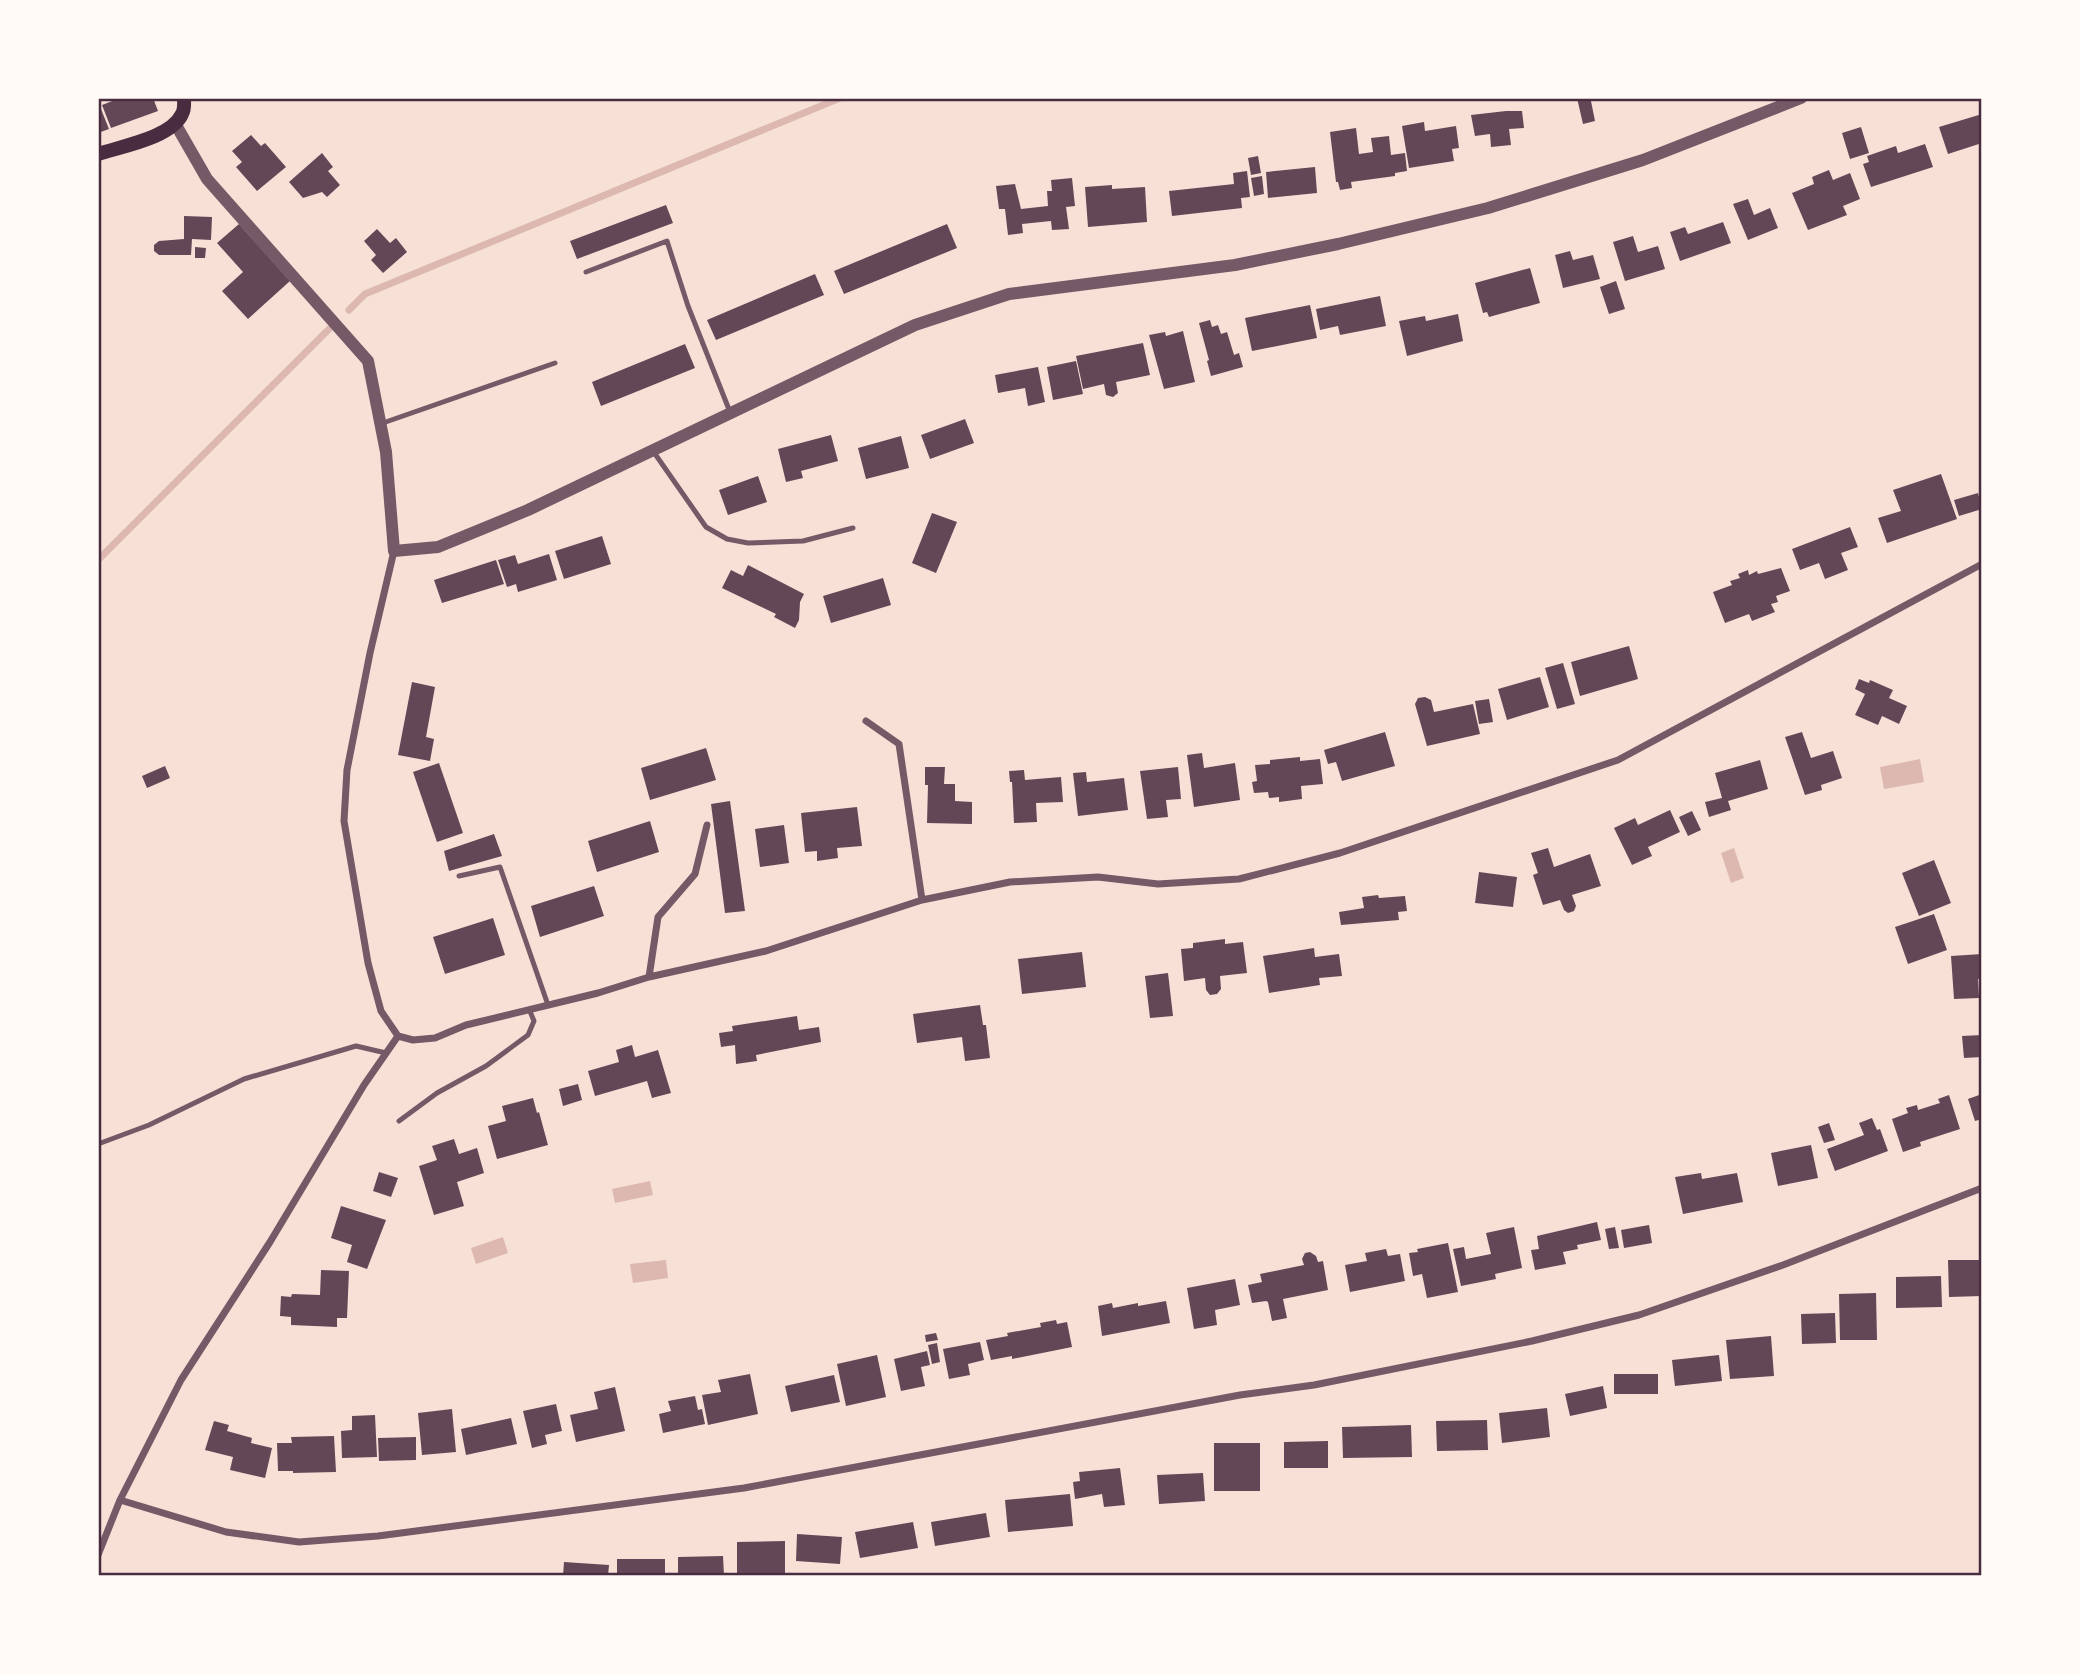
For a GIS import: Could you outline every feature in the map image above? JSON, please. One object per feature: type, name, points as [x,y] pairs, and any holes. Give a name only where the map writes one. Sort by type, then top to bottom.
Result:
[{"type":"main road","points":[[98,154],[166,132],[184,112],[184,98]]},
{"type":"street","points":[[394,551],[438,547],[528,510],[915,325],[1009,294],[1235,265],[1338,244],[1488,208],[1643,160],[1801,98]]},
{"type":"street","points":[[176,124],[207,179],[369,361],[386,452],[394,551],[347,770],[344,821],[368,963],[381,1011],[398,1036],[412,1040],[435,1038],[466,1025],[598,993],[649,977],[766,951],[922,900],[1010,882],[1098,877],[1158,884],[1239,879],[1339,853],[1618,760],[1982,564]]},
{"type":"street","points":[[866,721],[899,744],[922,900]]},
{"type":"street","points":[[649,977],[658,916],[695,874],[707,825]]},
{"type":"street","points":[[98,1555],[121,1500],[181,1380],[270,1242],[364,1085],[398,1036]]},
{"type":"street","points":[[121,1500],[226,1532],[299,1542],[378,1536],[744,1488],[1240,1395],[1314,1385],[1546,1338],[1639,1315],[1783,1265],[1982,1188]]},
{"type":"lane","points":[[586,272],[667,241],[688,306],[730,412]]},
{"type":"lane","points":[[380,424],[555,363]]},
{"type":"lane","points":[[652,451],[706,527],[727,539],[748,543],[803,541],[853,527]]},
{"type":"lane","points":[[459,876],[500,867],[548,1005]]},
{"type":"lane","points":[[399,1121],[437,1093],[486,1066],[528,1035],[534,1021],[529,1009]]},
{"type":"lane","points":[[98,1144],[149,1125],[244,1079],[356,1046],[386,1053]]},
{"type":"shaded area","points":[[1920,759],[1924,782],[1884,789],[1880,767]]},
{"type":"shaded area","points":[[1734,848],[1744,878],[1731,883],[1721,853]]},
{"type":"shaded area","points":[[650,1181],[653,1195],[615,1203],[612,1189]]},
{"type":"shaded area","points":[[503,1237],[508,1253],[476,1264],[471,1248]]},
{"type":"shaded area","points":[[666,1260],[668,1278],[633,1283],[630,1264]]},
{"type":"building","points":[[120,98],[153,98],[158,111],[111,128],[102,105]]},
{"type":"building","points":[[1577,98],[1597,98],[1591,101],[1595,121],[1583,124]]},
{"type":"building","points":[[101,109],[109,129],[98,133],[98,110]]},
{"type":"building","points":[[1522,111],[1524,128],[1509,129],[1511,145],[1491,147],[1490,134],[1475,136],[1471,115]]},
{"type":"building","points":[[1982,114],[1982,143],[1948,154],[1939,127]]},
{"type":"building","points":[[1424,122],[1425,131],[1456,126],[1459,148],[1452,149],[1454,161],[1409,168],[1402,126]]},
{"type":"building","points":[[1861,127],[1869,153],[1850,159],[1842,133]]},
{"type":"building","points":[[1356,128],[1359,154],[1373,152],[1371,138],[1389,136],[1391,155],[1405,153],[1407,171],[1395,173],[1395,176],[1351,182],[1352,188],[1340,190],[1336,182],[1330,132]]},
{"type":"building","points":[[251,135],[261,146],[265,143],[286,167],[257,191],[236,167],[242,162],[232,151]]},
{"type":"building","points":[[1925,144],[1933,167],[1871,187],[1863,164],[1869,162],[1867,156],[1896,146],[1898,153]]},
{"type":"building","points":[[322,153],[333,167],[328,171],[340,185],[327,197],[322,192],[303,198],[289,182]]},
{"type":"building","points":[[1258,156],[1261,173],[1251,175],[1248,158]]},
{"type":"building","points":[[1315,167],[1317,193],[1268,198],[1266,172]]},
{"type":"building","points":[[1829,170],[1833,180],[1850,173],[1860,199],[1843,206],[1847,215],[1808,230],[1792,193],[1814,184],[1812,177]]},
{"type":"building","points":[[1247,171],[1250,197],[1241,198],[1242,208],[1172,216],[1169,191],[1234,184],[1233,173]]},
{"type":"building","points":[[1262,176],[1264,194],[1254,196],[1251,178]]},
{"type":"building","points":[[1072,178],[1075,206],[1066,207],[1069,229],[1052,230],[1051,221],[1022,224],[1023,233],[1008,235],[1005,209],[999,209],[996,186],[1015,184],[1021,209],[1048,206],[1047,191],[1052,191],[1051,180]]},
{"type":"building","points":[[1112,185],[1112,189],[1145,187],[1147,222],[1088,227],[1085,187]]},
{"type":"building","points":[[1748,199],[1754,215],[1770,208],[1778,228],[1748,240],[1733,204]]},
{"type":"building","points":[[666,205],[673,223],[577,259],[570,241]]},
{"type":"building","points":[[184,216],[212,217],[211,240],[192,239],[191,255],[159,255],[154,251],[154,245],[159,241],[184,239]]},
{"type":"building","points":[[1723,222],[1731,243],[1680,261],[1670,232],[1685,227],[1688,234]]},
{"type":"building","points":[[239,224],[290,281],[248,319],[222,291],[243,272],[217,243]]},
{"type":"building","points":[[947,224],[957,248],[844,294],[834,271]]},
{"type":"building","points":[[377,229],[390,243],[396,238],[407,252],[383,273],[371,260],[376,255],[364,241]]},
{"type":"building","points":[[1633,236],[1638,252],[1658,246],[1665,269],[1625,281],[1613,242]]},
{"type":"building","points":[[195,247],[206,248],[205,258],[195,258]]},
{"type":"building","points":[[1570,251],[1573,260],[1593,255],[1600,279],[1563,288],[1555,255]]},
{"type":"building","points":[[1530,268],[1540,303],[1489,317],[1487,312],[1483,313],[1475,283]]},
{"type":"building","points":[[815,274],[824,295],[716,340],[707,320]]},
{"type":"building","points":[[1616,281],[1625,309],[1609,314],[1600,287]]},
{"type":"building","points":[[1380,296],[1386,326],[1340,335],[1338,326],[1320,330],[1316,309]]},
{"type":"building","points":[[1310,305],[1317,338],[1252,351],[1245,318]]},
{"type":"building","points":[[1458,314],[1463,341],[1407,356],[1399,321],[1425,316],[1426,321]]},
{"type":"building","points":[[1210,320],[1212,327],[1218,325],[1221,334],[1227,332],[1234,355],[1239,353],[1243,367],[1211,376],[1199,323]]},
{"type":"building","points":[[1183,331],[1195,382],[1164,389],[1149,335],[1165,332],[1166,336]]},
{"type":"building","points":[[1143,343],[1150,375],[1116,382],[1118,393],[1113,397],[1106,395],[1104,384],[1083,389],[1076,356]]},
{"type":"building","points":[[685,344],[695,368],[601,406],[592,382]]},
{"type":"building","points":[[1076,361],[1083,394],[1053,400],[1047,367]]},
{"type":"building","points":[[1038,367],[1045,402],[1028,406],[1025,388],[998,393],[995,375]]},
{"type":"building","points":[[965,419],[974,443],[930,459],[921,435]]},
{"type":"building","points":[[831,435],[838,461],[801,471],[803,478],[786,482],[778,449]]},
{"type":"building","points":[[901,436],[909,468],[866,479],[858,448]]},
{"type":"building","points":[[1941,474],[1957,519],[1887,543],[1878,518],[1901,511],[1893,490]]},
{"type":"building","points":[[758,476],[767,502],[728,515],[719,490]]},
{"type":"building","points":[[1978,493],[1982,509],[1959,516],[1954,500]]},
{"type":"building","points":[[932,513],[957,522],[936,573],[912,563]]},
{"type":"building","points":[[1850,527],[1858,547],[1841,553],[1848,570],[1825,579],[1819,563],[1800,570],[1792,549]]},
{"type":"building","points":[[602,536],[611,564],[564,579],[555,551]]},
{"type":"building","points":[[549,554],[557,580],[518,592],[516,584],[507,587],[498,560],[515,555],[518,564]]},
{"type":"building","points":[[496,560],[504,584],[442,603],[434,580]]},
{"type":"building","points":[[748,565],[804,594],[795,628],[774,617],[776,614],[722,588],[731,570],[743,576]]},
{"type":"building","points":[[1781,568],[1790,591],[1776,596],[1778,602],[1771,604],[1775,612],[1752,621],[1749,614],[1725,623],[1713,592],[1732,585],[1730,581],[1740,578],[1738,574],[1748,570],[1749,575],[1757,571],[1758,574]]},
{"type":"building","points":[[883,578],[891,605],[831,623],[823,596]]},
{"type":"building","points":[[1629,646],[1638,679],[1580,696],[1571,662]]},
{"type":"building","points":[[1563,663],[1575,704],[1557,709],[1545,668]]},
{"type":"building","points":[[1540,677],[1549,707],[1507,720],[1498,689]]},
{"type":"building","points":[[1859,679],[1869,683],[1870,680],[1893,690],[1889,698],[1907,706],[1899,724],[1882,716],[1878,725],[1855,715],[1865,694],[1855,689]]},
{"type":"building","points":[[412,682],[435,687],[426,737],[434,739],[430,761],[398,755]]},
{"type":"building","points":[[1418,698],[1431,700],[1434,712],[1473,704],[1480,734],[1427,746],[1415,704]]},
{"type":"building","points":[[1489,699],[1493,722],[1479,724],[1475,701]]},
{"type":"building","points":[[1385,732],[1395,766],[1342,781],[1336,762],[1328,764],[1324,750]]},
{"type":"building","points":[[1802,732],[1811,758],[1833,751],[1842,778],[1821,785],[1822,790],[1805,795],[1785,737]]},
{"type":"building","points":[[706,748],[716,780],[650,800],[641,768]]},
{"type":"building","points":[[1202,753],[1204,768],[1235,763],[1240,800],[1194,807],[1187,755]]},
{"type":"building","points":[[1300,757],[1300,761],[1320,759],[1323,784],[1301,786],[1302,799],[1279,802],[1279,797],[1269,798],[1268,792],[1254,793],[1252,782],[1257,781],[1255,765],[1270,764],[1270,760]]},
{"type":"building","points":[[1760,760],[1768,789],[1728,801],[1731,810],[1709,817],[1705,802],[1722,798],[1715,773]]},
{"type":"building","points":[[439,763],[463,833],[437,842],[413,772]]},
{"type":"building","points":[[165,766],[170,778],[147,788],[142,776]]},
{"type":"building","points":[[925,767],[945,767],[944,784],[955,784],[955,801],[972,802],[972,824],[927,823],[928,785],[925,785]]},
{"type":"building","points":[[1178,767],[1181,799],[1166,800],[1168,817],[1147,819],[1140,771]]},
{"type":"building","points":[[1024,770],[1025,780],[1061,777],[1063,802],[1036,803],[1037,822],[1014,823],[1009,771]]},
{"type":"building","points":[[1086,772],[1087,782],[1124,778],[1128,810],[1078,816],[1073,773]]},
{"type":"building","points":[[730,801],[745,911],[725,913],[711,804]]},
{"type":"building","points":[[857,807],[862,846],[837,848],[838,858],[817,861],[817,851],[805,852],[801,813]]},
{"type":"building","points":[[1670,810],[1680,832],[1648,847],[1652,856],[1632,865],[1614,828],[1635,818],[1638,825]]},
{"type":"building","points":[[1692,811],[1701,830],[1688,836],[1679,817]]},
{"type":"building","points":[[650,821],[659,852],[597,872],[588,841]]},
{"type":"building","points":[[784,825],[789,863],[760,867],[755,829]]},
{"type":"building","points":[[494,834],[502,856],[449,871],[444,851]]},
{"type":"building","points":[[1548,848],[1554,867],[1590,854],[1601,886],[1572,895],[1576,906],[1574,911],[1568,913],[1564,910],[1560,900],[1543,905],[1533,875],[1538,873],[1531,853]]},
{"type":"building","points":[[1934,860],[1951,903],[1919,916],[1902,873]]},
{"type":"building","points":[[1479,872],[1517,877],[1513,907],[1475,903]]},
{"type":"building","points":[[594,886],[604,916],[540,937],[531,906]]},
{"type":"building","points":[[1378,895],[1379,898],[1405,896],[1407,911],[1398,912],[1399,920],[1341,925],[1339,912],[1364,908],[1362,897]]},
{"type":"building","points":[[1934,914],[1947,950],[1908,964],[1895,927]]},
{"type":"building","points":[[493,918],[505,955],[445,974],[433,937]]},
{"type":"building","points":[[1225,939],[1225,944],[1243,942],[1247,973],[1220,976],[1221,989],[1217,994],[1210,995],[1206,990],[1205,978],[1184,981],[1181,949],[1193,948],[1193,943]]},
{"type":"building","points":[[1314,948],[1315,957],[1339,954],[1342,976],[1319,978],[1320,985],[1269,993],[1263,956]]},
{"type":"building","points":[[1082,952],[1086,987],[1022,994],[1018,959]]},
{"type":"building","points":[[1982,954],[1982,978],[1978,979],[1979,998],[1954,999],[1951,956]]},
{"type":"building","points":[[1168,973],[1173,1016],[1150,1018],[1145,976]]},
{"type":"building","points":[[980,1005],[983,1025],[986,1025],[990,1058],[965,1061],[962,1037],[917,1043],[913,1014]]},
{"type":"building","points":[[797,1016],[799,1030],[819,1027],[821,1042],[756,1055],[757,1061],[736,1064],[735,1045],[721,1047],[719,1033],[733,1031],[732,1026]]},
{"type":"building","points":[[1982,1035],[1982,1057],[1964,1058],[1962,1036]]},
{"type":"building","points":[[632,1045],[635,1057],[658,1050],[671,1093],[652,1098],[647,1081],[595,1096],[588,1071],[619,1062],[616,1050]]},
{"type":"building","points":[[578,1084],[582,1100],[563,1106],[559,1089]]},
{"type":"building","points":[[1982,1094],[1982,1119],[1975,1121],[1968,1099]]},
{"type":"building","points":[[1949,1095],[1960,1129],[1920,1142],[1921,1146],[1903,1152],[1892,1119],[1908,1113],[1906,1108],[1917,1105],[1918,1110],[1940,1103],[1938,1099]]},
{"type":"building","points":[[533,1098],[548,1145],[497,1159],[488,1126],[506,1121],[502,1106]]},
{"type":"building","points":[[1872,1118],[1877,1130],[1880,1129],[1888,1151],[1835,1171],[1827,1149],[1864,1135],[1859,1123]]},
{"type":"building","points":[[1829,1123],[1835,1140],[1824,1143],[1818,1127]]},
{"type":"building","points":[[454,1139],[459,1154],[477,1148],[484,1173],[457,1182],[464,1206],[434,1215],[419,1166],[437,1160],[432,1146]]},
{"type":"building","points":[[1811,1145],[1818,1178],[1778,1186],[1771,1153]]},
{"type":"building","points":[[379,1172],[398,1178],[391,1197],[373,1191]]},
{"type":"building","points":[[1701,1173],[1702,1179],[1737,1173],[1743,1202],[1683,1214],[1675,1177]]},
{"type":"building","points":[[341,1206],[386,1220],[367,1269],[347,1262],[352,1245],[331,1238]]},
{"type":"building","points":[[1597,1222],[1601,1240],[1577,1245],[1578,1249],[1563,1252],[1566,1264],[1535,1270],[1531,1250],[1539,1249],[1537,1236]]},
{"type":"building","points":[[1649,1225],[1652,1243],[1624,1248],[1621,1230]]},
{"type":"building","points":[[1514,1227],[1522,1268],[1495,1274],[1496,1279],[1461,1286],[1453,1249],[1464,1247],[1466,1259],[1491,1254],[1486,1233]]},
{"type":"building","points":[[1615,1227],[1619,1248],[1609,1249],[1605,1229]]},
{"type":"building","points":[[1448,1243],[1458,1292],[1427,1298],[1422,1274],[1413,1276],[1409,1253]]},
{"type":"building","points":[[1386,1249],[1388,1256],[1400,1254],[1405,1281],[1350,1292],[1345,1265],[1367,1261],[1365,1253]]},
{"type":"building","points":[[1310,1252],[1316,1256],[1318,1262],[1323,1261],[1328,1290],[1283,1299],[1287,1318],[1272,1321],[1268,1302],[1252,1303],[1248,1285],[1262,1282],[1260,1274],[1304,1265],[1302,1259],[1305,1253]]},
{"type":"building","points":[[1948,1260],[1982,1260],[1982,1296],[1949,1297]]},
{"type":"building","points":[[321,1270],[349,1271],[347,1318],[337,1318],[337,1327],[291,1325],[291,1317],[280,1316],[281,1296],[320,1295]]},
{"type":"building","points":[[1941,1276],[1942,1307],[1896,1308],[1896,1277]]},
{"type":"building","points":[[1235,1279],[1240,1305],[1215,1310],[1217,1325],[1194,1329],[1187,1288]]},
{"type":"building","points":[[1876,1293],[1877,1340],[1840,1340],[1839,1294]]},
{"type":"building","points":[[1166,1301],[1170,1323],[1102,1336],[1098,1306],[1112,1303],[1113,1308]]},
{"type":"building","points":[[1835,1313],[1836,1343],[1802,1344],[1801,1314]]},
{"type":"building","points":[[1056,1320],[1057,1324],[1067,1322],[1072,1347],[1012,1359],[1012,1356],[991,1360],[986,1340],[1041,1327],[1040,1323]]},
{"type":"building","points":[[936,1333],[938,1340],[926,1342],[925,1335]]},
{"type":"building","points":[[1771,1336],[1774,1376],[1730,1379],[1726,1340]]},
{"type":"building","points":[[980,1342],[984,1360],[968,1364],[970,1375],[949,1379],[943,1349]]},
{"type":"building","points":[[937,1343],[940,1362],[932,1364],[928,1345]]},
{"type":"building","points":[[927,1351],[930,1365],[921,1367],[925,1386],[901,1391],[894,1359]]},
{"type":"building","points":[[877,1355],[886,1397],[846,1406],[837,1364]]},
{"type":"building","points":[[1719,1355],[1722,1381],[1675,1386],[1672,1360]]},
{"type":"building","points":[[750,1374],[758,1414],[708,1425],[702,1395],[721,1392],[718,1380]]},
{"type":"building","points":[[1614,1374],[1658,1374],[1658,1394],[1614,1394]]},
{"type":"building","points":[[834,1375],[840,1402],[791,1412],[785,1386]]},
{"type":"building","points":[[1603,1386],[1607,1408],[1570,1416],[1565,1394]]},
{"type":"building","points":[[615,1387],[625,1431],[576,1442],[570,1415],[598,1409],[594,1392]]},
{"type":"building","points":[[695,1396],[698,1410],[702,1409],[705,1424],[663,1433],[659,1414],[671,1411],[668,1401]]},
{"type":"building","points":[[556,1404],[562,1431],[545,1435],[547,1444],[532,1448],[523,1411]]},
{"type":"building","points":[[1547,1408],[1550,1437],[1502,1443],[1499,1413]]},
{"type":"building","points":[[452,1409],[456,1452],[422,1455],[418,1413]]},
{"type":"building","points":[[375,1415],[377,1457],[342,1458],[341,1431],[352,1430],[352,1416]]},
{"type":"building","points":[[511,1418],[517,1444],[466,1455],[461,1429]]},
{"type":"building","points":[[1487,1420],[1488,1450],[1437,1451],[1436,1421]]},
{"type":"building","points":[[214,1421],[229,1425],[227,1431],[252,1438],[251,1443],[272,1448],[265,1478],[230,1470],[233,1457],[205,1450]]},
{"type":"building","points":[[1411,1425],[1412,1457],[1343,1458],[1342,1427]]},
{"type":"building","points":[[334,1436],[336,1472],[278,1471],[277,1443],[292,1443],[291,1437]]},
{"type":"building","points":[[416,1437],[416,1460],[379,1461],[378,1438]]},
{"type":"building","points":[[1328,1441],[1328,1468],[1284,1468],[1284,1442]]},
{"type":"building","points":[[1214,1443],[1260,1443],[1260,1491],[1214,1491]]},
{"type":"building","points":[[1120,1468],[1125,1505],[1104,1507],[1102,1494],[1075,1499],[1073,1482],[1080,1481],[1079,1472]]},
{"type":"building","points":[[1203,1473],[1205,1501],[1159,1504],[1157,1475]]},
{"type":"building","points":[[1070,1494],[1073,1526],[1008,1532],[1005,1500]]},
{"type":"building","points":[[986,1513],[990,1537],[935,1546],[931,1522]]},
{"type":"building","points":[[913,1522],[918,1548],[860,1558],[855,1532]]},
{"type":"building","points":[[797,1534],[842,1537],[840,1564],[796,1561]]},
{"type":"building","points":[[785,1541],[785,1576],[737,1576],[737,1542]]},
{"type":"building","points":[[723,1556],[724,1576],[678,1576],[678,1557]]},
{"type":"building","points":[[617,1559],[665,1559],[665,1576],[617,1576]]},
{"type":"building","points":[[564,1562],[609,1565],[608,1576],[563,1576]]},
{"type":"waterway","points":[[349,310],[365,294],[840,98]]},
{"type":"waterway","points":[[98,560],[329,329]]}]
